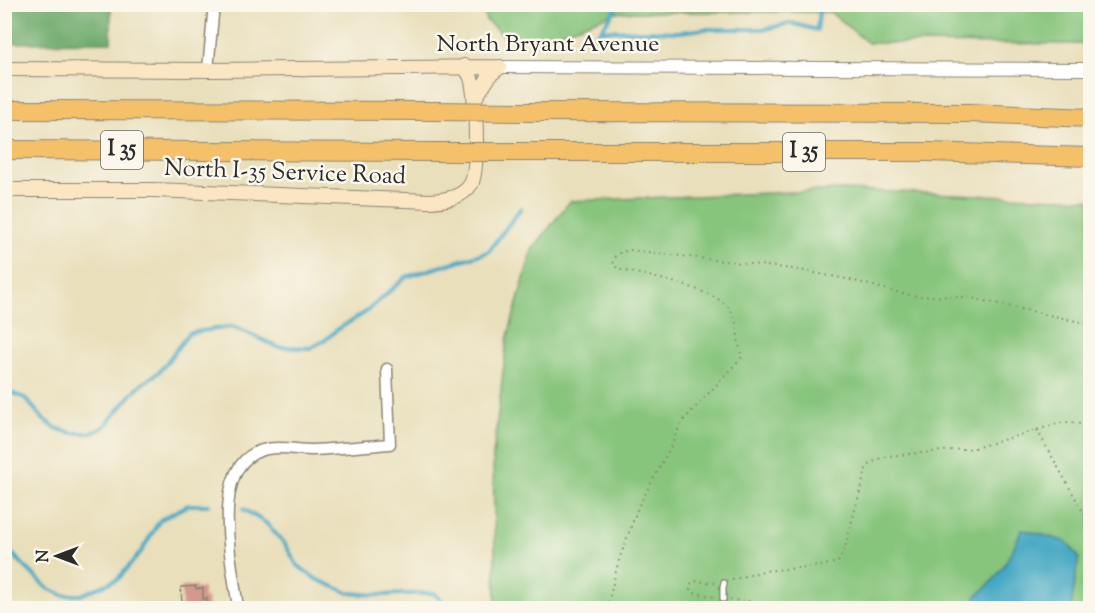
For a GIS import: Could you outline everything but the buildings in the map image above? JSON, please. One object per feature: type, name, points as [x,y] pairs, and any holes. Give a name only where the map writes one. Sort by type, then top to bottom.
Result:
[{"type":"highway","points":[[1044,116],[1090,108]]},
{"type":"highway","name":"I 35","points":[[4,110],[957,113],[1090,118]]},
{"type":"highway","name":"I 35","points":[[4,150],[927,152],[1090,157]]},
{"type":"main road","name":"North I-35 Service Road","points":[[4,190],[153,190],[444,200],[464,191],[475,176],[475,98],[470,76],[464,66]]},
{"type":"main road","name":"North Bryant Avenue","points":[[4,69],[208,70],[500,67]]},
{"type":"main road","points":[[475,98],[491,74],[500,67]]},
{"type":"street","points":[[208,70],[214,4]]},
{"type":"street","name":"North Bryant Avenue","points":[[500,67],[1090,69]]},
{"type":"street","points":[[238,609],[228,518],[229,491],[235,475],[252,454],[266,449],[285,447],[310,450],[390,444],[387,369]]},
{"type":"lane","points":[[723,599],[724,583]]},
{"type":"path","points":[[607,609],[618,563],[638,507],[681,423],[741,357],[733,314],[725,303],[697,290],[618,269],[613,264],[615,256],[621,252],[630,250],[793,269],[847,279],[904,294],[967,297],[1090,324]]},
{"type":"path","points":[[774,609],[762,602],[723,599],[695,593],[690,589],[691,584],[695,581],[724,583],[762,571],[820,566],[838,562],[844,551],[866,469],[871,462],[887,456],[975,448],[1060,423],[1070,422],[1090,426]]},
{"type":"path","points":[[1038,430],[1090,524]]},
{"type":"green space","points":[[4,5],[111,5],[111,42],[5,43]]},
{"type":"green space","points":[[483,5],[1090,5],[1090,44],[868,43],[830,12],[617,12],[557,34],[506,38],[486,20]]},
{"type":"green space","points":[[842,190],[1090,199],[1090,608],[496,608],[493,456],[507,340],[532,250],[570,201]]},
{"type":"water","points":[[1022,529],[1067,542],[1079,557],[1071,608],[980,608],[975,597],[984,590],[1003,567]]},
{"type":"waterway","points":[[588,41],[601,30],[619,4]]},
{"type":"waterway","points":[[601,30],[680,32],[705,29],[766,29],[791,23],[817,30],[820,4]]},
{"type":"waterway","points":[[4,390],[25,398],[44,420],[56,428],[71,433],[91,433],[103,428],[138,387],[160,371],[189,333],[230,327],[278,347],[310,348],[366,312],[406,277],[488,252],[521,208]]},
{"type":"waterway","points":[[4,546],[47,588],[63,595],[81,595],[118,579],[141,552],[160,520],[188,505],[209,505]]},
{"type":"waterway","points":[[243,509],[266,523],[285,544],[297,565],[316,579],[349,593],[378,595],[434,593],[449,608]]}]
